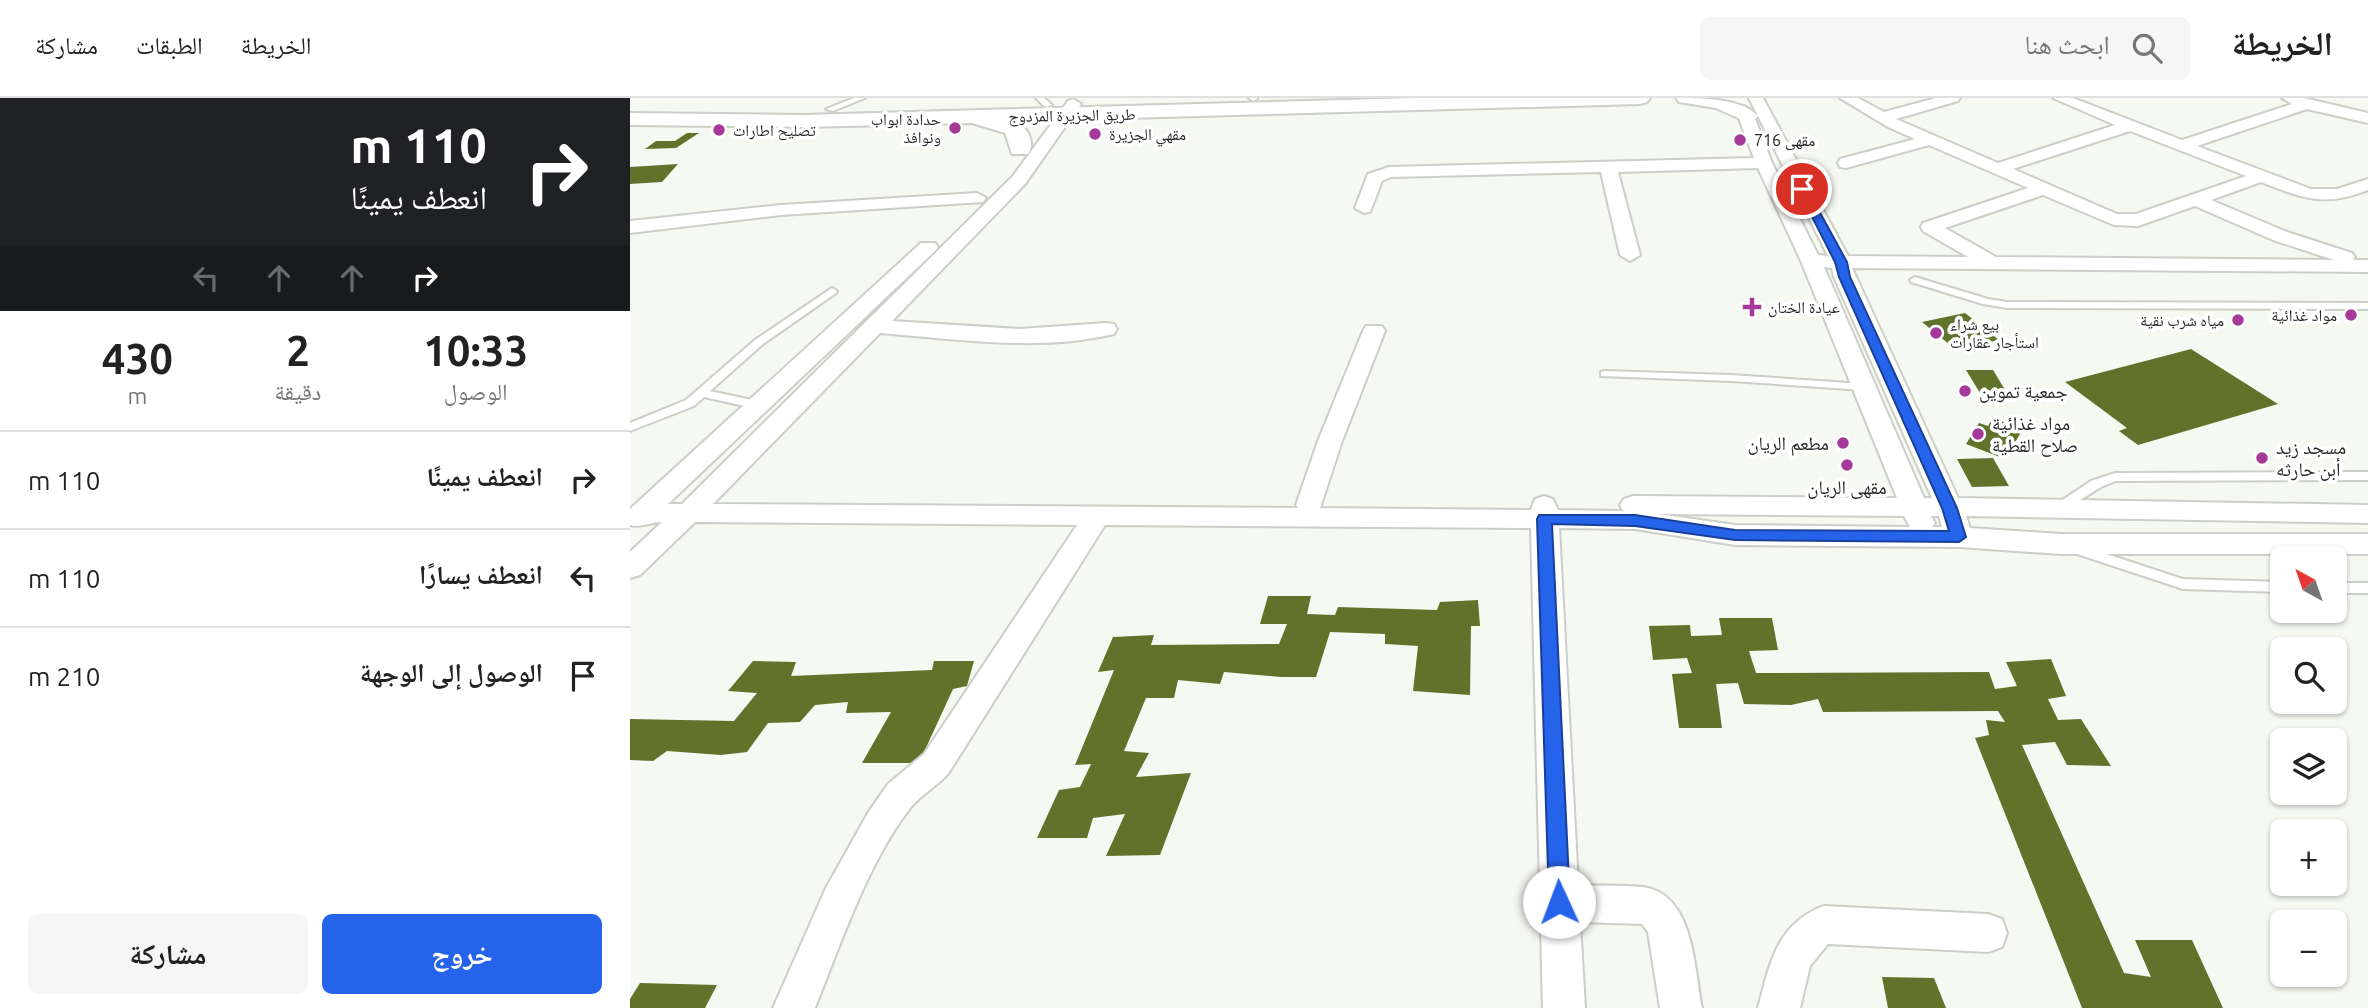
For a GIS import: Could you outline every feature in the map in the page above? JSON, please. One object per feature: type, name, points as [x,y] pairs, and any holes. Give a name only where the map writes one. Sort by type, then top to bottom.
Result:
[{"type":"main road","name":"طريق الجزيرة المزدوج","points":[[630,107],[1053,107],[1303,98]]},
{"type":"main road","name":"طريق الجزيرة المزدوج","points":[[630,119],[804,121],[970,116],[1053,107],[1139,114],[1640,98]]},
{"type":"main road","points":[[1686,98],[1755,105]]},
{"type":"main road","points":[[1047,142],[1091,122],[1139,114]]},
{"type":"main road","points":[[970,116],[1009,125],[1020,138],[1020,149]]},
{"type":"street","points":[[1847,98],[1930,140],[2107,217],[2128,221],[2263,176]]},
{"type":"street","points":[[1884,117],[1953,98]]},
{"type":"street","points":[[2288,98],[2368,118]]},
{"type":"street","points":[[2067,99],[2307,194],[2325,198],[2339,196],[2368,184]]},
{"type":"street","points":[[2183,145],[2307,104]]},
{"type":"street","points":[[1755,105],[1764,163],[1814,269],[1926,536]]},
{"type":"street","points":[[1755,105],[1843,270],[1949,508],[1959,537]]},
{"type":"street","points":[[630,568],[876,326],[1019,180],[1047,142],[1053,107]]},
{"type":"street","points":[[641,511],[937,239],[977,198],[1053,107]]},
{"type":"street","points":[[1997,169],[2131,125]]},
{"type":"street","points":[[1846,163],[1930,140]]},
{"type":"street","points":[[1364,208],[1374,178],[1390,172],[1764,163]]},
{"type":"street","points":[[1608,166],[1630,255]]},
{"type":"street","points":[[1993,263],[1930,226],[2044,189]]},
{"type":"street","points":[[630,227],[781,210],[977,198]]},
{"type":"street","points":[[2196,200],[2280,236],[2368,265]]},
{"type":"street","points":[[2280,236],[2288,247],[2290,257],[2286,265]]},
{"type":"street","points":[[1814,269],[1993,263],[2368,265]]},
{"type":"street","points":[[1843,270],[1915,280],[2368,282]]},
{"type":"street","points":[[876,326],[1015,337],[1069,335],[1106,329]]},
{"type":"street","points":[[1309,505],[1330,441],[1374,331]]},
{"type":"street","points":[[698,503],[1098,515],[1916,507],[2368,514]]},
{"type":"street","points":[[641,511],[698,503],[1309,505],[1544,512],[1635,520],[1735,535],[1926,536],[2062,544],[2368,544]]},
{"type":"street","points":[[1544,512],[1564,1008]]},
{"type":"street","points":[[794,1008],[844,887],[897,797],[924,777],[936,764],[1098,515]]},
{"type":"street","points":[[1559,902],[1645,906],[1654,910],[1666,923],[1681,1008]]},
{"type":"street","points":[[1779,1008],[1794,951],[1805,934],[1823,925],[1988,933]]},
{"type":"lane","points":[[831,109],[861,98]]},
{"type":"lane","points":[[1915,280],[1987,302],[2007,305],[2368,306]]},
{"type":"lane","points":[[630,427],[676,411],[703,393],[759,342],[832,292]]},
{"type":"lane","points":[[1605,374],[1731,378],[1864,387]]},
{"type":"lane","points":[[703,393],[758,405]]},
{"type":"lane","points":[[2054,511],[2096,484],[2115,477],[2368,476]]},
{"type":"lane","points":[[2062,544],[2183,584],[2270,587]]},
{"type":"lane","points":[[2347,588],[2368,588]]},
{"type":"building","points":[[687,133],[699,133],[676,148],[645,149],[656,141],[675,141]]},
{"type":"building","points":[[678,164],[662,182],[630,184],[630,167]]},
{"type":"building","points":[[1965,313],[1999,340],[1955,349],[1922,322]]},
{"type":"building","points":[[2191,349],[2278,404],[2138,445],[2119,431],[2127,428],[2065,382]]},
{"type":"building","points":[[1966,370],[1993,370],[2010,398],[1983,398]]},
{"type":"building","points":[[1993,418],[2023,429],[2005,459],[1966,444],[1979,423],[1988,426]]},
{"type":"building","points":[[1993,458],[2009,486],[1972,487],[1957,459]]},
{"type":"building","points":[[1268,596],[1311,596],[1307,614],[1335,615],[1338,607],[1437,610],[1440,602],[1478,600],[1480,626],[1471,626],[1470,695],[1413,691],[1418,646],[1385,644],[1385,634],[1330,632],[1316,677],[1224,672],[1220,684],[1178,680],[1174,698],[1146,698],[1124,751],[1149,753],[1136,777],[1191,773],[1160,855],[1106,856],[1125,814],[1093,818],[1087,838],[1037,838],[1059,790],[1080,787],[1091,764],[1075,765],[1114,670],[1098,672],[1113,637],[1154,635],[1151,645],[1279,644],[1287,624],[1260,624]]},
{"type":"building","points":[[1719,618],[1772,618],[1778,650],[1749,651],[1756,673],[1989,672],[1995,689],[2017,686],[2006,662],[2051,659],[2066,696],[2048,699],[2058,720],[2081,719],[2111,766],[2067,765],[2055,742],[2022,745],[2124,973],[2151,977],[2135,940],[2192,940],[2223,1008],[2082,1008],[1975,738],[1989,735],[1986,720],[2005,722],[1998,711],[1823,712],[1818,699],[1791,705],[1744,704],[1738,683],[1716,684],[1722,728],[1679,728],[1672,674],[1692,673],[1687,658],[1653,660],[1649,626],[1690,625],[1691,636],[1722,635]]},
{"type":"building","points":[[753,661],[796,662],[791,676],[932,670],[934,661],[974,661],[967,686],[953,689],[919,763],[862,763],[891,712],[846,713],[848,702],[815,705],[800,722],[768,723],[747,752],[721,755],[667,751],[653,761],[630,760],[630,719],[734,721],[757,693],[728,691]]},
{"type":"building","points":[[1882,977],[1934,978],[1946,1008],[1888,1008]]},
{"type":"building","points":[[640,983],[717,985],[705,1008],[630,1008],[630,999]]},
{"type":"place","name":"حدادة ابواب ونوافذ","points":[[955,128]]},
{"type":"place","name":"تصليح اطارات","points":[[719,130]]},
{"type":"place","name":"مقهي الجزيرة","points":[[1095,134]]},
{"type":"place","name":"مقهى 716","points":[[1740,140]]},
{"type":"place","name":"عيادة الختان","points":[[1752,307]]},
{"type":"place","name":"مواد غذائية","points":[[2351,315]]},
{"type":"place","name":"مياه شرب نقية","points":[[2238,320]]},
{"type":"place","name":"بيع شراء استأجار عقارات","points":[[1936,333]]},
{"type":"place","name":"جمعية تموين","points":[[1965,391]]},
{"type":"place","name":"مواد غذائية صلاح القطية","points":[[1978,434]]},
{"type":"place","name":"مطعم الريان","points":[[1843,443]]},
{"type":"place","name":"مسجد زيد أبن حارثه","points":[[2262,458]]},
{"type":"place","name":"مقهى الريان","points":[[1847,465]]},
{"type":"route","points":[[1559,902],[1544,519],[1635,520],[1735,535],[1959,537],[1949,508],[1844,277],[1841,262],[1802,189]]}]
